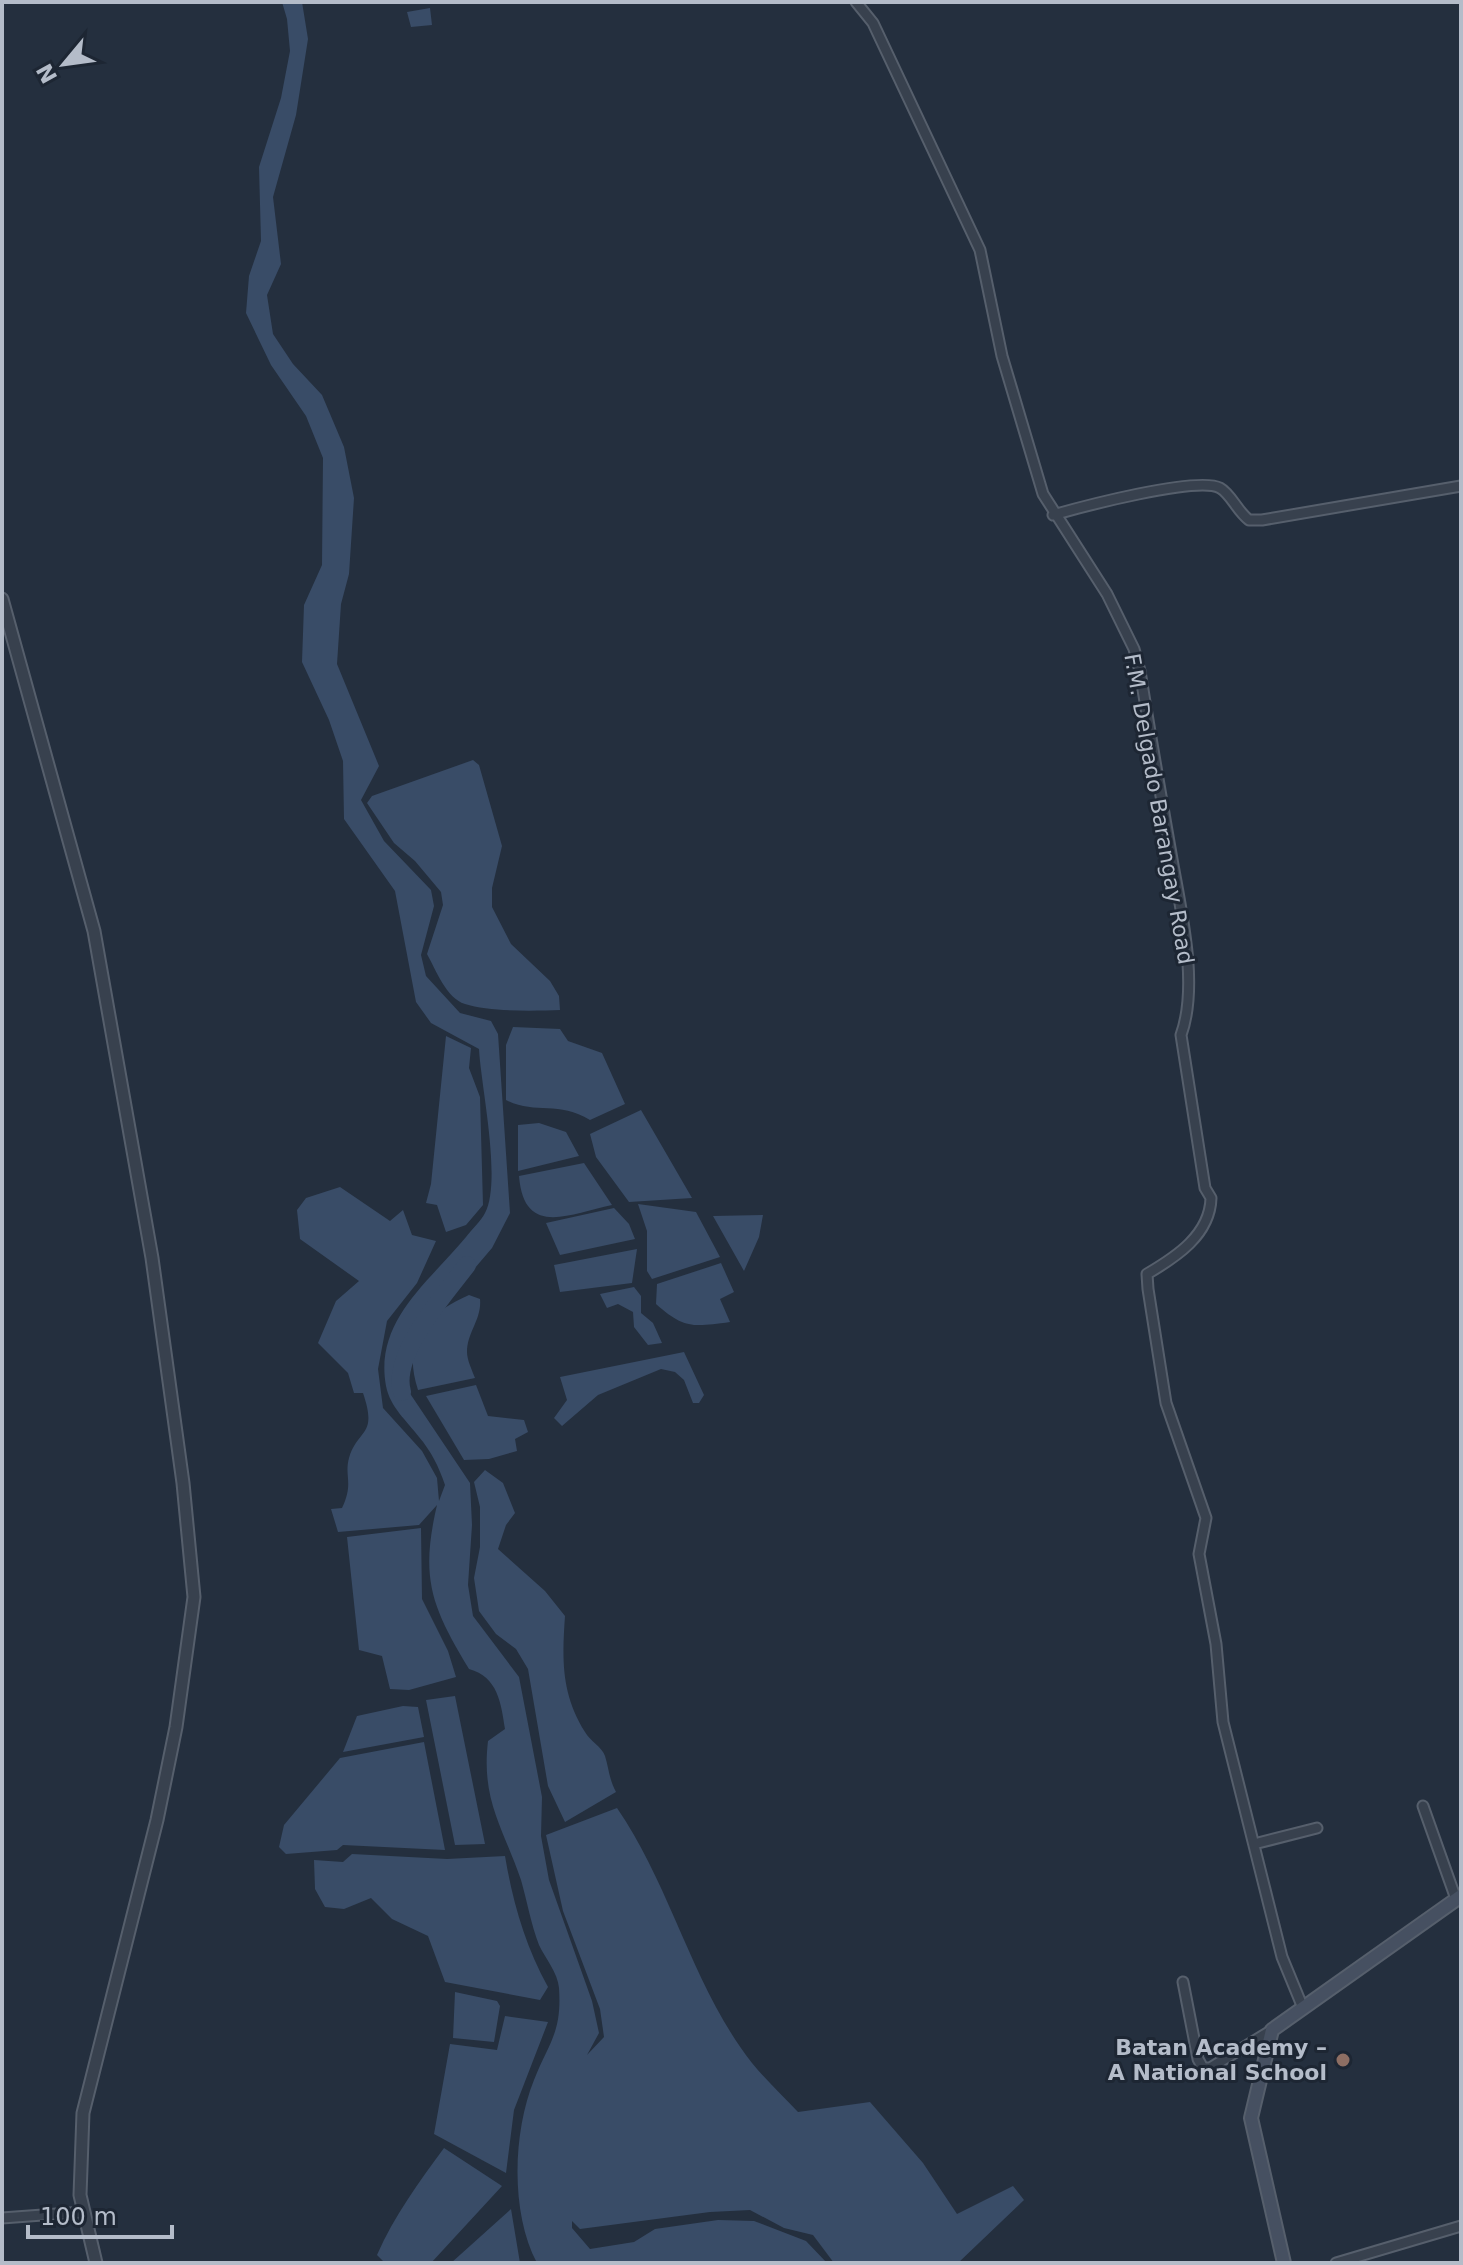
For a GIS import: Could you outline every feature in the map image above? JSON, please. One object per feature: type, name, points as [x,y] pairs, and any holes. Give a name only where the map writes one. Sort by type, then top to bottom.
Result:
[{"type":"main road","points":[[1284,2263],[1251,2118],[1272,2030],[1459,1897]]},
{"type":"street","name":"F.M. Delgado Barangay Road","points":[[856,2],[873,23],[975,237],[1002,356],[1043,494],[1053,515],[1107,594],[1134,649],[1182,922],[1189,999],[1188,1015],[1181,1035],[1210,1210],[1204,1226],[1185,1250],[1147,1274],[1166,1403],[1205,1510],[1199,1554],[1216,1644],[1219,1690],[1282,1957],[1303,2008]]},
{"type":"street","points":[[1053,515],[1097,502],[1179,487],[1214,486],[1222,489],[1249,520],[1262,520],[1461,486]]},
{"type":"street","points":[[2,599],[97,946],[152,1258],[181,1468],[194,1597],[176,1727],[157,1820],[83,2113],[80,2195],[96,2263]]},
{"type":"street","points":[[1423,1806],[1459,1897]]},
{"type":"street","points":[[1254,1844],[1317,1828]]},
{"type":"street","points":[[1183,1982],[1198,2059],[1203,2068],[1210,2068],[1272,2030]]},
{"type":"street","points":[[2,2218],[83,2212]]},
{"type":"street","points":[[1336,2263],[1461,2226]]},
{"type":"water","points":[[282,2],[302,2],[308,39],[296,115],[273,197],[281,264],[267,295],[273,334],[293,364],[322,395],[344,447],[354,498],[349,574],[341,604],[337,664],[379,766],[361,800],[384,841],[431,890],[434,906],[421,955],[426,976],[460,1013],[491,1021],[498,1034],[510,1213],[492,1248],[469,1275],[436,1295],[399,1356],[409,1392],[470,1483],[472,1525],[468,1585],[473,1616],[519,1677],[542,1797],[541,1836],[549,1880],[592,2001],[599,2033],[587,2055],[604,2037],[600,2009],[563,1911],[546,1835],[617,1808],[653,1870],[731,2034],[752,2063],[798,2112],[870,2102],[923,2163],[957,2214],[1013,2186],[1024,2200],[958,2263],[834,2263],[813,2235],[784,2228],[750,2210],[710,2212],[580,2229],[572,2221],[572,2228],[590,2249],[634,2242],[655,2229],[718,2220],[754,2221],[806,2241],[827,2263],[537,2263],[528,2243],[519,2196],[519,2147],[527,2101],[556,2027],[559,1988],[554,1971],[539,1945],[521,1880],[491,1797],[488,1741],[505,1729],[502,1710],[492,1685],[479,1673],[469,1669],[446,1627],[432,1591],[429,1553],[437,1505],[419,1525],[338,1532],[331,1509],[342,1508],[346,1499],[349,1458],[368,1425],[367,1407],[363,1393],[354,1393],[348,1373],[318,1343],[336,1301],[359,1281],[300,1239],[297,1210],[306,1198],[340,1187],[390,1221],[403,1210],[412,1235],[436,1241],[417,1283],[387,1321],[378,1369],[383,1408],[422,1451],[437,1478],[439,1501],[445,1485],[443,1478],[427,1448],[391,1401],[384,1363],[396,1322],[408,1304],[485,1213],[492,1179],[489,1133],[479,1049],[431,1023],[416,1002],[395,891],[344,819],[343,761],[329,720],[302,662],[304,605],[322,565],[323,458],[306,416],[271,365],[246,313],[249,276],[261,241],[259,167],[281,98],[290,51]]},
{"type":"water","points":[[430,8],[432,25],[411,27],[407,12]]},
{"type":"water","points":[[473,760],[479,765],[502,846],[492,888],[492,907],[511,944],[550,981],[559,996],[560,1010],[486,1008],[465,1004],[452,996],[427,954],[443,905],[441,892],[415,861],[394,843],[367,803],[372,796]]},
{"type":"water","points":[[513,1027],[560,1029],[568,1041],[602,1053],[625,1104],[590,1120],[567,1111],[527,1107],[506,1100],[506,1045]]},
{"type":"water","points":[[446,1036],[471,1048],[469,1068],[480,1097],[483,1205],[466,1225],[446,1232],[437,1205],[426,1203],[431,1184]]},
{"type":"water","points":[[641,1110],[692,1198],[629,1202],[596,1157],[590,1134]]},
{"type":"water","points":[[539,1123],[566,1132],[579,1156],[518,1171],[518,1125]]},
{"type":"water","points":[[584,1163],[612,1205],[551,1217],[539,1215],[530,1208],[519,1176]]},
{"type":"water","points":[[638,1204],[696,1212],[720,1257],[652,1279],[647,1271],[647,1231]]},
{"type":"water","points":[[614,1208],[629,1224],[635,1239],[560,1255],[546,1223]]},
{"type":"water","points":[[763,1215],[759,1237],[744,1271],[713,1216]]},
{"type":"water","points":[[637,1249],[632,1283],[560,1292],[554,1265]]},
{"type":"water","points":[[721,1263],[734,1292],[720,1299],[730,1322],[690,1324],[674,1318],[656,1304],[657,1284]]},
{"type":"water","points":[[634,1287],[641,1296],[641,1313],[653,1323],[662,1343],[648,1345],[634,1327],[633,1312],[618,1304],[607,1308],[600,1294]]},
{"type":"water","points":[[469,1295],[480,1299],[467,1352],[475,1378],[418,1390],[413,1357],[421,1332],[440,1311]]},
{"type":"water","points":[[684,1352],[704,1395],[699,1403],[693,1403],[684,1380],[675,1372],[661,1369],[598,1395],[562,1426],[554,1418],[567,1400],[560,1377]]},
{"type":"water","points":[[476,1385],[488,1416],[524,1420],[528,1432],[515,1439],[517,1451],[489,1459],[464,1460],[426,1396]]},
{"type":"water","points":[[485,1470],[503,1483],[515,1513],[506,1525],[498,1549],[545,1591],[565,1616],[564,1662],[571,1704],[585,1732],[603,1753],[616,1792],[565,1822],[548,1786],[528,1669],[516,1649],[496,1634],[479,1611],[474,1578],[480,1547],[480,1507],[474,1482]]},
{"type":"water","points":[[421,1528],[422,1599],[448,1651],[456,1677],[409,1690],[390,1689],[382,1656],[359,1650],[347,1537]]},
{"type":"water","points":[[455,1696],[485,1844],[455,1845],[426,1700]]},
{"type":"water","points":[[403,1706],[418,1707],[424,1737],[343,1752],[357,1716]]},
{"type":"water","points":[[424,1742],[445,1850],[343,1845],[337,1850],[286,1854],[279,1847],[284,1825],[340,1758]]},
{"type":"water","points":[[352,1854],[447,1859],[505,1856],[521,1923],[548,1987],[540,2000],[445,1982],[428,1936],[392,1919],[371,1898],[344,1909],[325,1907],[315,1889],[314,1860],[343,1862]]},
{"type":"water","points":[[455,1992],[497,2001],[500,2006],[494,2042],[453,2038]]},
{"type":"water","points":[[505,2016],[548,2022],[514,2110],[506,2173],[434,2134],[450,2044],[497,2050]]},
{"type":"water","points":[[444,2148],[502,2186],[431,2263],[385,2263],[377,2255],[391,2227]]},
{"type":"water","points":[[511,2209],[520,2263],[451,2263]]},
{"type":"waterway","points":[[402,1392],[404,1360],[412,1343],[467,1265]]},
{"type":"place","name":"Batan Academy – A National School","points":[[1343,2060]]}]
